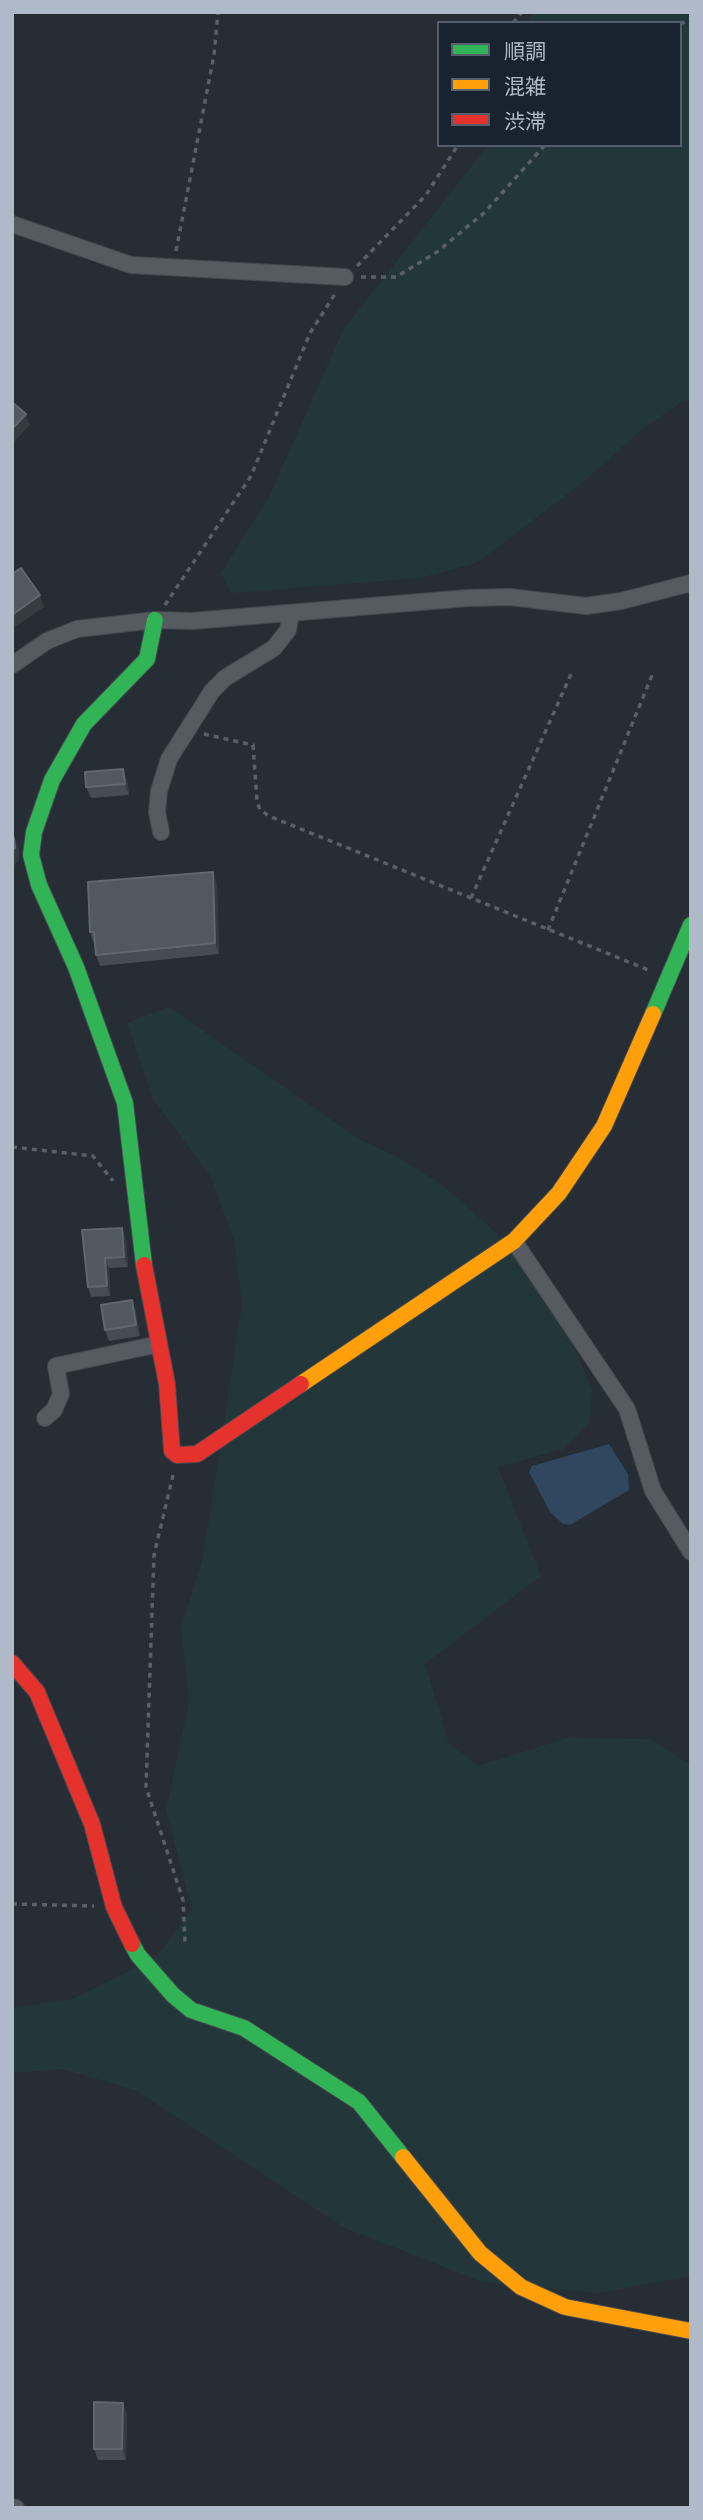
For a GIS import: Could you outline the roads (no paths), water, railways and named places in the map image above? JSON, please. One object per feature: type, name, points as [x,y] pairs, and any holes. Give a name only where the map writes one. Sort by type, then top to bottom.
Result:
[{"type":"street","points":[[12,224],[111,260],[172,269],[345,277]]},
{"type":"street","points":[[12,665],[47,641],[77,629],[155,620],[192,621],[468,598],[510,597],[586,606],[621,601],[691,583]]},
{"type":"street","points":[[161,832],[157,812],[159,791],[169,759],[212,691],[225,678],[281,641],[288,630],[291,613]]},
{"type":"street","points":[[155,620],[147,659],[84,724],[52,780],[34,832],[32,855],[39,886],[76,967],[125,1103],[139,1237],[167,1384],[172,1451],[177,1455],[197,1454],[514,1241],[559,1193],[604,1125],[691,925]]},
{"type":"street","points":[[514,1241],[627,1409],[653,1491],[691,1552]]},
{"type":"street","points":[[45,1418],[54,1410],[61,1394],[56,1366],[159,1344]]},
{"type":"street","points":[[12,1663],[37,1692],[92,1824],[114,1907],[138,1955],[173,1995],[191,2010],[244,2028],[359,2102],[480,2253],[521,2287],[565,2308],[691,2331]]},
{"type":"water","points":[[609,1444],[628,1474],[629,1490],[570,1525],[563,1524],[550,1512],[529,1472],[532,1466]]}]
